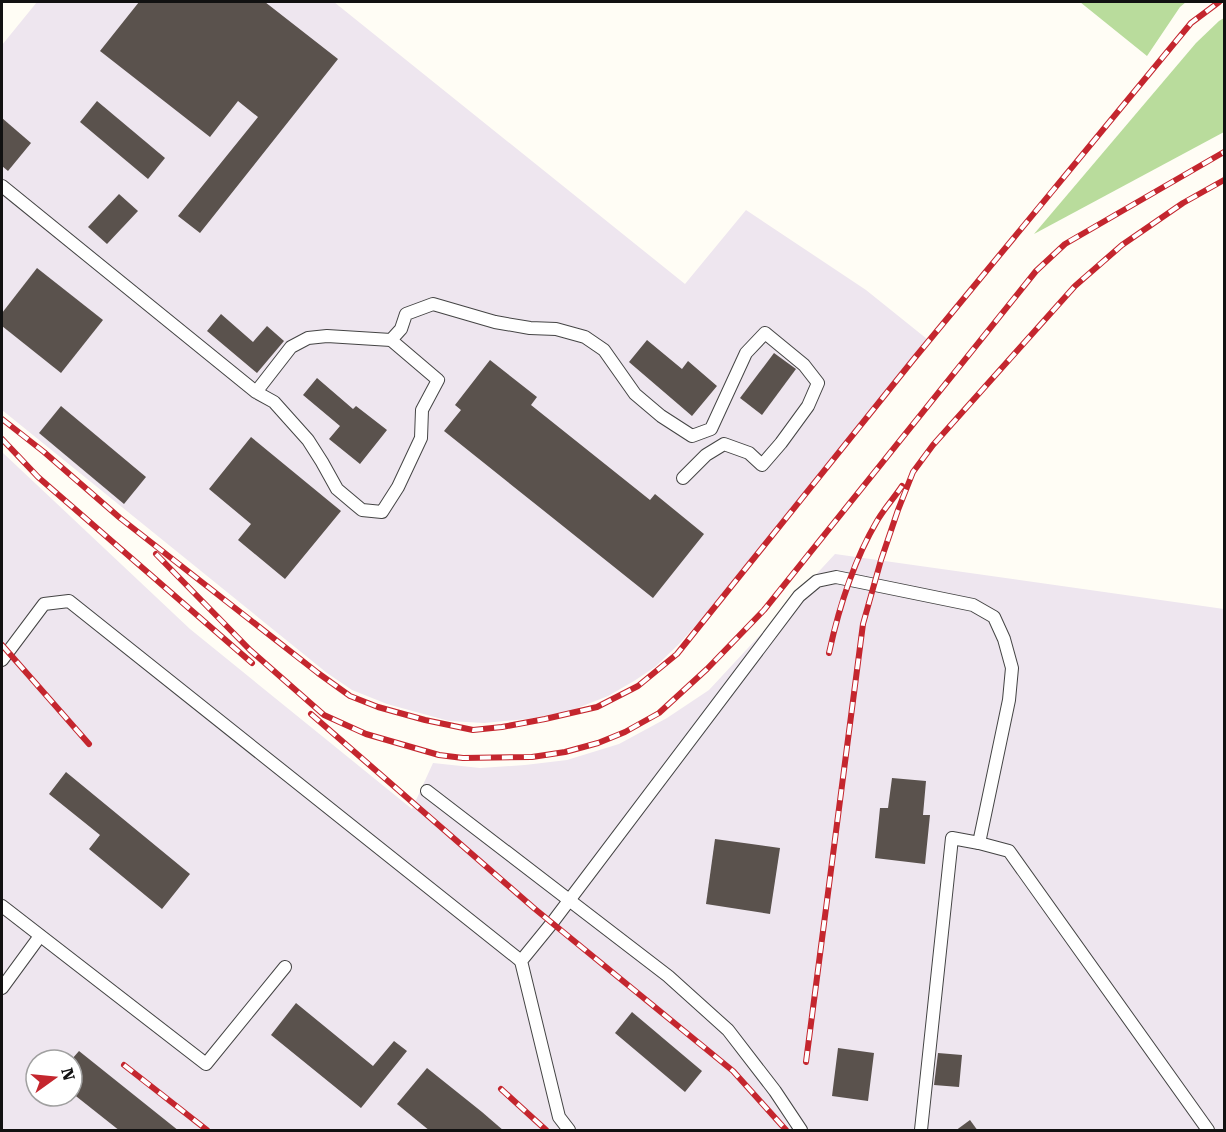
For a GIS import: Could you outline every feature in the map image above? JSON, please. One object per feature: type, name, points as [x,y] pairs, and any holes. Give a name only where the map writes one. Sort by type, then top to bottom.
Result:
[{"type":"lane","points":[[2,186],[256,392],[274,402],[308,440],[337,489],[362,510],[382,512],[398,487],[421,438],[422,410],[438,380],[391,340],[327,336],[308,339],[291,347],[256,392]]},
{"type":"lane","points":[[391,340],[401,329],[406,314],[433,304],[495,322],[530,328],[556,329],[585,337],[604,350],[635,394],[661,416],[692,436],[711,429],[746,353],[765,333],[804,365],[818,383],[808,406],[762,465],[749,453],[724,444],[715,438],[711,429]]},
{"type":"lane","points":[[682,478],[706,455],[724,444]]},
{"type":"lane","points":[[521,962],[799,596],[817,581],[836,577],[973,605],[994,617],[1004,639],[1012,668],[1009,700],[978,843]]},
{"type":"lane","points":[[2,660],[44,604],[69,601],[521,962],[560,1117],[569,1131]]},
{"type":"lane","points":[[427,791],[668,976],[728,1030],[775,1091],[801,1131]]},
{"type":"lane","points":[[921,1131],[952,838],[1009,851],[1208,1131]]},
{"type":"lane","points":[[2,906],[206,1064],[285,967]]},
{"type":"lane","points":[[2,988],[40,936]]},
{"type":"shaded area","points":[[37,2],[334,2],[685,284],[746,210],[866,290],[927,339],[698,623],[655,667],[608,696],[570,711],[527,719],[484,723],[449,721],[387,704],[352,690],[327,673],[2,410],[2,45]]},
{"type":"shaded area","points":[[2,452],[190,629],[412,809],[433,763],[480,768],[567,760],[619,744],[667,718],[709,690],[835,554],[1224,609],[1224,1130],[2,1130]]},
{"type":"green space","points":[[1080,2],[1186,2],[1180,7],[1147,56]]},
{"type":"green space","points":[[1224,18],[1224,132],[1034,234],[1196,43]]},
{"type":"building","points":[[139,2],[265,2],[338,59],[200,233],[178,216],[258,117],[238,101],[210,137],[100,51]]},
{"type":"building","points":[[97,101],[165,158],[148,179],[80,122]]},
{"type":"building","points":[[2,118],[31,143],[8,171],[2,166]]},
{"type":"building","points":[[119,194],[138,211],[107,244],[88,227]]},
{"type":"building","points":[[37,268],[103,320],[61,373],[2,326],[2,313]]},
{"type":"building","points":[[221,314],[253,342],[267,326],[284,341],[257,373],[207,331]]},
{"type":"building","points":[[647,340],[682,369],[688,361],[717,386],[692,416],[629,362]]},
{"type":"building","points":[[774,353],[796,369],[762,415],[740,398]]},
{"type":"building","points":[[490,360],[537,397],[531,405],[650,500],[655,494],[704,534],[653,598],[444,431],[461,410],[455,405]]},
{"type":"building","points":[[317,378],[353,409],[356,406],[387,430],[360,464],[329,439],[340,426],[303,395]]},
{"type":"building","points":[[61,406],[146,477],[124,504],[39,433]]},
{"type":"building","points":[[251,437],[341,511],[285,579],[238,540],[251,524],[209,489]]},
{"type":"building","points":[[66,772],[190,874],[162,909],[89,849],[100,835],[49,794]]},
{"type":"building","points":[[892,778],[926,781],[923,815],[930,815],[925,864],[875,858],[880,808],[888,808]]},
{"type":"building","points":[[715,839],[780,848],[770,914],[706,904]]},
{"type":"building","points":[[296,1003],[373,1066],[394,1041],[407,1051],[361,1108],[271,1035]]},
{"type":"building","points":[[632,1012],[702,1071],[685,1092],[615,1033]]},
{"type":"building","points":[[838,1048],[874,1053],[868,1101],[832,1096]]},
{"type":"building","points":[[938,1053],[962,1055],[959,1087],[934,1085]]},
{"type":"building","points":[[84,1055],[179,1131],[120,1131],[84,1102]]},
{"type":"building","points":[[427,1068],[504,1131],[430,1131],[397,1104]]},
{"type":"building","points":[[970,1120],[978,1131],[955,1131]]},
{"type":"railway","points":[[2,419],[120,518],[350,696],[378,707],[425,720],[473,730],[502,727],[597,707],[638,686],[677,654],[913,360],[1191,23],[1219,2]]},
{"type":"railway","points":[[156,554],[250,650],[324,715],[366,734],[439,755],[463,758],[532,757],[565,752],[598,743],[625,732],[659,713],[707,669],[764,610],[1036,271],[1065,244],[1224,152]]},
{"type":"railway","points":[[806,1062],[863,624],[881,560],[913,472],[933,445],[1075,286],[1122,245],[1183,203],[1224,180]]},
{"type":"railway","points":[[2,439],[38,477],[252,663]]},
{"type":"railway","points":[[829,653],[842,602],[861,552],[880,517],[902,486]]},
{"type":"railway","points":[[2,645],[89,744]]},
{"type":"railway","points":[[311,714],[535,909],[733,1071],[786,1130]]},
{"type":"railway","points":[[124,1065],[207,1130]]},
{"type":"railway","points":[[501,1089],[546,1130]]}]
